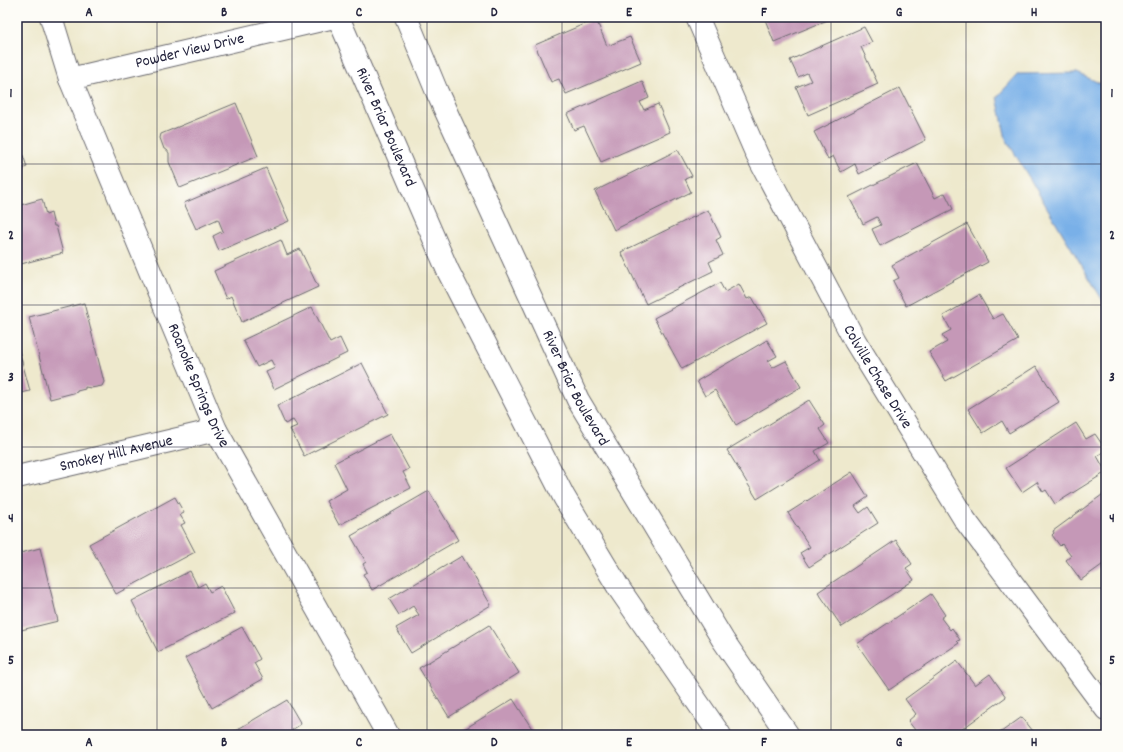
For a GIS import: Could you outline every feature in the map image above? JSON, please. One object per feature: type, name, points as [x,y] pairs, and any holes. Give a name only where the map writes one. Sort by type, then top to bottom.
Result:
[{"type":"street","name":"Roanoke Springs Drive","points":[[51,17],[70,79],[216,430],[388,735]]},
{"type":"street","name":"Powder View Drive","points":[[70,79],[334,17]]},
{"type":"street","name":"River Briar Boulevard","points":[[338,17],[448,271],[564,497],[620,590],[720,735]]},
{"type":"street","name":"River Briar Boulevard","points":[[406,17],[437,92],[578,400],[723,640],[788,735]]},
{"type":"street","name":"Colville Chase Drive","points":[[697,17],[757,156],[855,341],[965,520],[1106,709]]},
{"type":"street","name":"Smokey Hill Avenue","points":[[17,477],[216,430]]},
{"type":"water","points":[[1077,73],[1106,86],[1106,306],[1006,139],[997,97],[1018,74]]},
{"type":"building","points":[[764,17],[835,17],[774,42]]},
{"type":"building","points":[[596,19],[607,46],[630,37],[641,62],[566,94],[559,79],[551,82],[535,45]]},
{"type":"building","points":[[864,27],[872,42],[861,47],[878,84],[808,115],[796,87],[811,81],[807,73],[798,77],[790,60]]},
{"type":"building","points":[[642,81],[649,98],[640,102],[644,110],[658,104],[670,132],[601,162],[584,126],[574,130],[567,114]]},
{"type":"building","points":[[900,88],[926,140],[859,174],[855,164],[841,172],[833,156],[828,159],[814,132]]},
{"type":"building","points":[[236,103],[258,156],[180,188],[169,162],[169,153],[164,149],[160,138],[161,134]]},
{"type":"building","points":[[17,138],[27,167],[17,171]]},
{"type":"building","points":[[678,150],[692,176],[685,179],[691,192],[614,230],[595,191]]},
{"type":"building","points":[[917,163],[935,198],[945,193],[953,209],[880,246],[872,229],[881,225],[877,217],[863,224],[849,197]]},
{"type":"building","points":[[266,168],[289,221],[219,251],[213,236],[223,231],[218,219],[196,229],[184,203]]},
{"type":"building","points":[[42,199],[46,215],[51,213],[63,253],[17,265],[17,206]]},
{"type":"building","points":[[708,210],[721,237],[716,240],[723,255],[709,262],[713,271],[646,304],[621,252]]},
{"type":"building","points":[[967,224],[988,262],[906,306],[893,281],[899,278],[892,265]]},
{"type":"building","points":[[281,240],[287,255],[300,249],[318,287],[242,322],[231,296],[226,299],[214,271]]},
{"type":"building","points":[[720,283],[725,292],[739,284],[747,299],[752,297],[767,323],[682,369],[654,318]]},
{"type":"building","points":[[979,295],[993,319],[1003,314],[1018,340],[946,381],[929,352],[947,342],[942,335],[951,330],[943,316]]},
{"type":"building","points":[[84,303],[104,382],[102,386],[91,388],[85,387],[85,389],[77,392],[50,399],[29,317]]},
{"type":"building","points":[[312,307],[330,343],[340,338],[347,353],[274,389],[266,372],[275,368],[271,360],[257,367],[243,340]]},
{"type":"building","points":[[767,340],[777,356],[768,361],[772,368],[786,361],[801,387],[736,425],[715,390],[705,396],[697,381]]},
{"type":"building","points":[[17,343],[30,391],[17,394]]},
{"type":"building","points":[[362,363],[388,414],[304,456],[290,429],[297,426],[293,420],[285,424],[277,406]]},
{"type":"building","points":[[1036,366],[1059,402],[1009,433],[1002,421],[983,433],[968,409]]},
{"type":"building","points":[[809,400],[825,425],[820,429],[829,443],[815,451],[820,460],[757,499],[727,450]]},
{"type":"building","points":[[1076,423],[1086,439],[1095,434],[1106,450],[1097,456],[1106,472],[1055,504],[1046,490],[1043,492],[1037,482],[1022,492],[1006,468]]},
{"type":"building","points":[[390,434],[409,469],[403,472],[411,488],[339,525],[326,501],[347,489],[334,463]]},
{"type":"building","points":[[852,472],[868,497],[855,506],[860,513],[868,507],[878,523],[809,567],[800,553],[810,547],[788,513]]},
{"type":"building","points":[[429,491],[458,540],[372,590],[363,574],[367,572],[363,564],[366,562],[351,536]]},
{"type":"building","points":[[1106,492],[1106,562],[1081,580],[1066,560],[1071,556],[1062,544],[1060,546],[1052,535],[1054,533],[1053,531]]},
{"type":"building","points":[[175,497],[184,513],[180,515],[185,523],[181,525],[195,552],[116,594],[89,544]]},
{"type":"building","points":[[896,540],[912,564],[906,568],[914,580],[842,627],[818,592]]},
{"type":"building","points":[[40,548],[58,621],[17,631],[17,554]]},
{"type":"building","points":[[462,556],[491,605],[411,653],[396,628],[419,615],[413,606],[399,615],[389,599]]},
{"type":"building","points":[[190,571],[198,587],[205,583],[210,592],[221,586],[235,613],[158,652],[132,601]]},
{"type":"building","points":[[931,594],[945,615],[941,618],[950,630],[952,628],[960,640],[957,641],[959,643],[889,690],[857,644]]},
{"type":"building","points":[[489,625],[519,673],[449,717],[419,668]]},
{"type":"building","points":[[242,627],[260,659],[254,663],[263,679],[212,708],[185,658]]},
{"type":"building","points":[[957,661],[975,685],[990,674],[1006,697],[954,735],[932,735],[928,731],[923,735],[919,735],[908,721],[916,714],[905,699]]},
{"type":"building","points":[[513,699],[536,735],[466,735],[463,730]]},
{"type":"building","points":[[287,700],[301,724],[292,730],[295,735],[228,735]]},
{"type":"building","points":[[1022,717],[1036,735],[997,735]]}]
